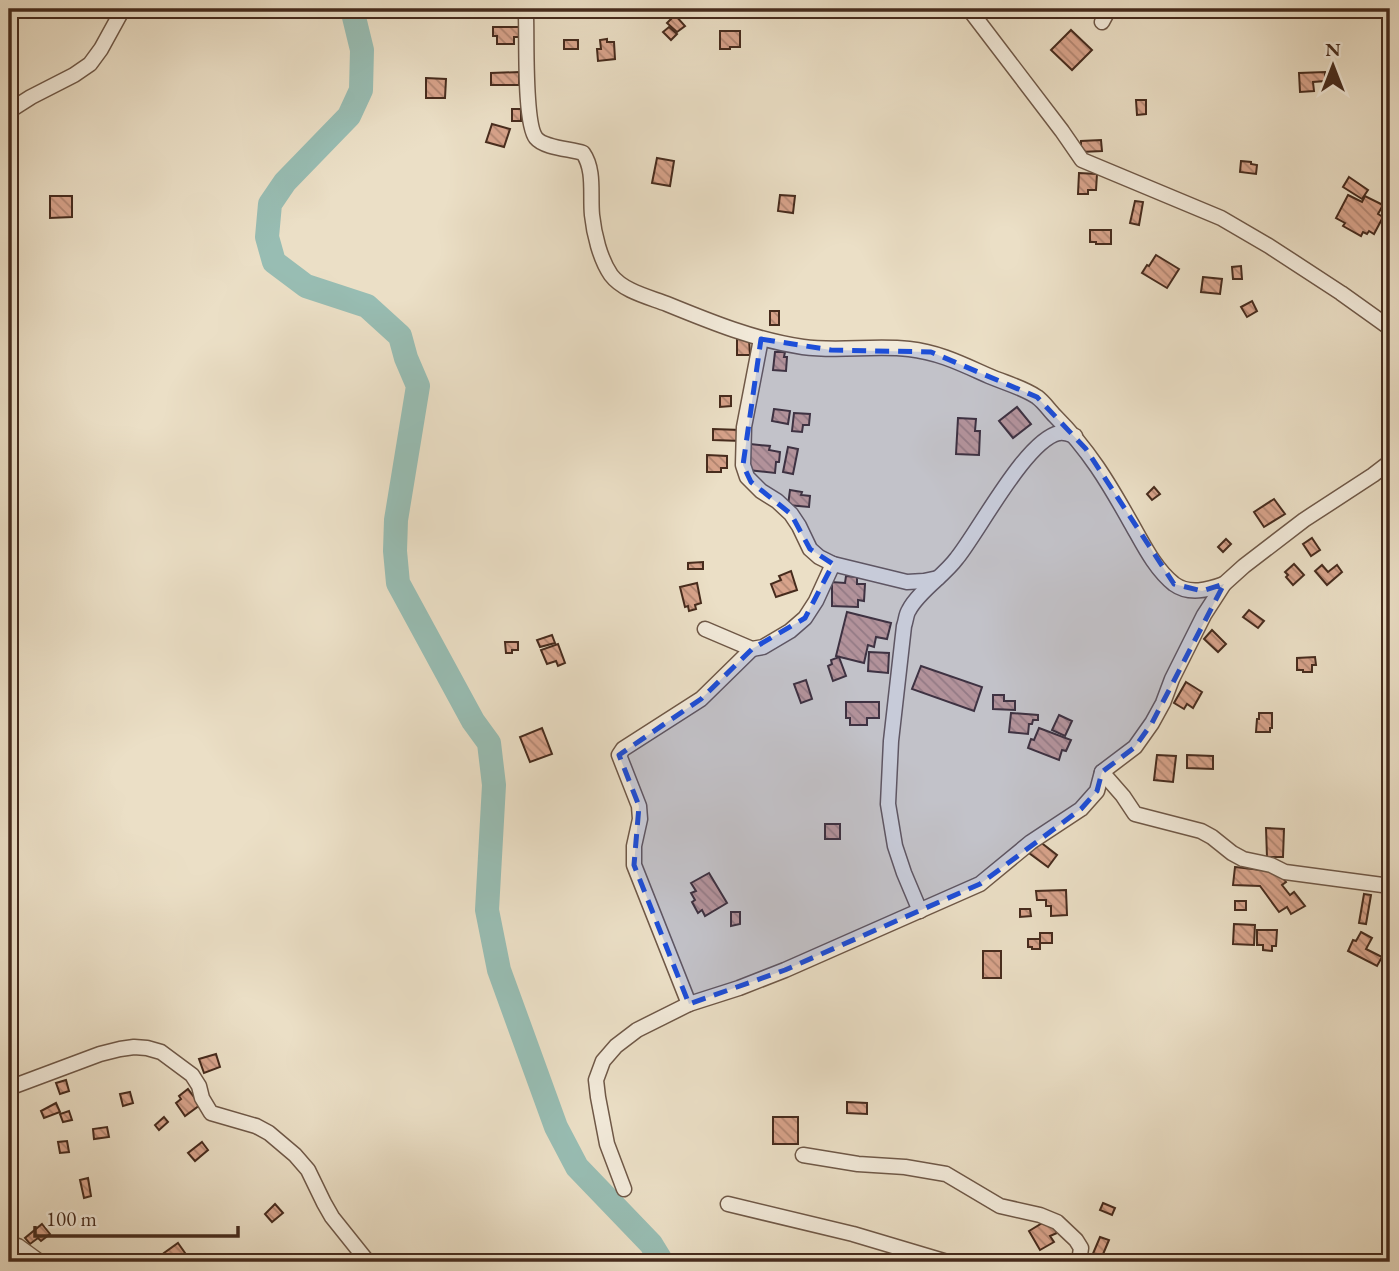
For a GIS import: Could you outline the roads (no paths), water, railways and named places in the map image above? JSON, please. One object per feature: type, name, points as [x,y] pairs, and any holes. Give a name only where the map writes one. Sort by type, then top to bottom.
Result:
[{"type":"street","points":[[9,111],[90,64],[123,9]]},
{"type":"street","points":[[969,9],[1082,160],[1221,218],[1331,286],[1390,328]]},
{"type":"street","points":[[526,17],[528,98],[530,120],[536,138],[546,144],[583,153],[587,158],[597,243],[612,275],[622,285],[761,339],[803,347],[882,347],[932,352],[1014,385],[1037,397],[1075,436],[1109,484],[1158,567],[1174,584],[1187,590],[1213,589],[1224,584]]},
{"type":"street","points":[[761,339],[744,427],[743,465],[747,477],[791,514],[810,550],[819,557],[833,564],[907,582],[939,577]]},
{"type":"street","points":[[920,911],[895,846],[888,804],[891,741],[908,610],[956,561],[1017,470],[1035,450],[1053,435],[1066,433],[1075,436]]},
{"type":"street","points":[[624,1189],[607,1144],[596,1080],[603,1061],[616,1046],[637,1030],[689,1004],[774,974],[980,884],[1031,842],[1081,809],[1097,791],[1102,772],[1135,747],[1152,723],[1205,615],[1224,584],[1304,520],[1390,462]]},
{"type":"street","points":[[705,629],[752,649],[763,647],[790,631],[805,618],[833,564]]},
{"type":"street","points":[[689,1004],[634,865],[639,806],[619,755],[622,749],[701,699],[752,649]]},
{"type":"street","points":[[1102,772],[1135,814],[1201,831],[1243,859],[1271,865],[1285,872],[1390,886]]},
{"type":"street","points":[[9,1088],[120,1049],[134,1047],[161,1052],[192,1075],[211,1113],[256,1126],[269,1133],[295,1155],[308,1170],[332,1217],[368,1262]]},
{"type":"street","points":[[803,1155],[946,1174],[1000,1206],[1040,1215],[1056,1222],[1081,1248],[1079,1262]]},
{"type":"street","points":[[729,1204],[853,1234],[947,1262]]},
{"type":"street","points":[[9,1244],[18,1246],[40,1262]]},
{"type":"waterway","points":[[352,9],[362,50],[361,90],[349,116],[285,182],[270,204],[267,237],[274,262],[306,286],[367,306],[400,336],[418,386],[396,520],[398,583],[473,721],[489,743],[494,785],[487,910],[499,970],[556,1127],[577,1167],[651,1244],[662,1262]]}]
